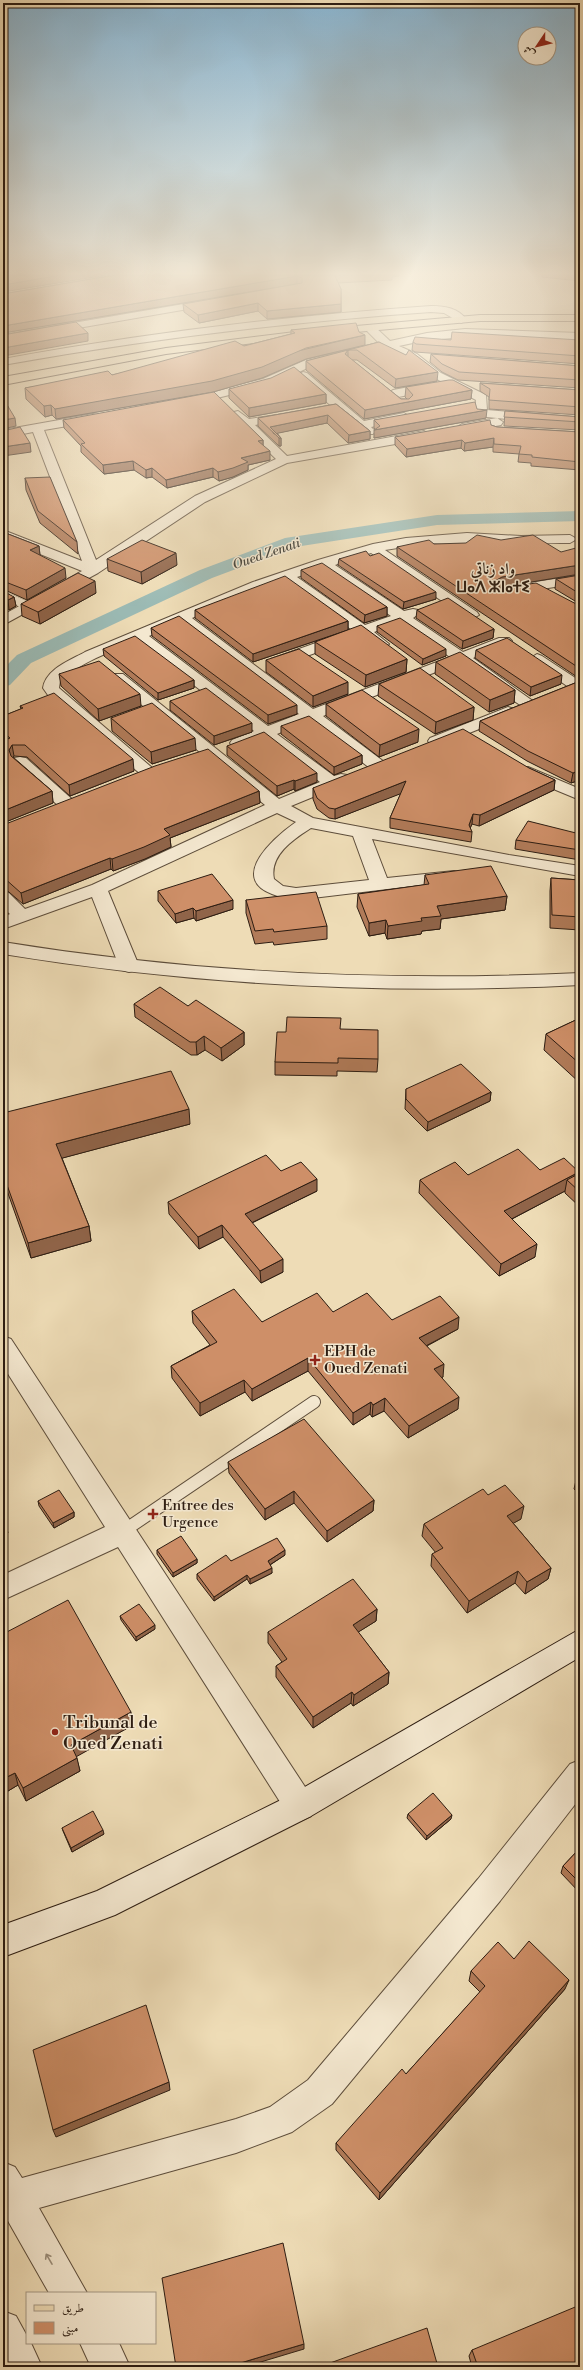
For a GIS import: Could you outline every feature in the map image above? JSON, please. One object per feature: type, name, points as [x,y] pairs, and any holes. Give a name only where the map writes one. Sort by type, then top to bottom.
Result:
[{"type":"street","points":[[176,403],[217,395],[253,386]]},
{"type":"street","points":[[315,386],[382,443]]},
{"type":"street","points":[[361,425],[417,415],[383,386]]},
{"type":"street","points":[[394,394],[439,386]]},
{"type":"street","points":[[461,386],[482,398],[481,413],[499,422]]},
{"type":"street","points":[[474,386],[488,387]]},
{"type":"street","points":[[217,395],[284,460]]},
{"type":"street","points":[[467,406],[482,403]]},
{"type":"street","points":[[324,409],[339,406]]},
{"type":"street","points":[[246,423],[300,413]]},
{"type":"street","points":[[3,434],[106,415]]},
{"type":"street","points":[[452,430],[499,422],[520,416]]},
{"type":"street","points":[[3,621],[93,570],[200,499],[284,460],[437,432],[427,424]]},
{"type":"street","points":[[37,428],[93,570]]},
{"type":"street","points":[[3,534],[93,570]]},
{"type":"street","points":[[166,766],[141,775],[105,727],[56,695],[51,688],[52,680],[61,672],[90,654],[285,575],[373,548],[406,542],[467,537],[521,540],[570,538]]},
{"type":"street","points":[[373,548],[438,604],[481,622]]},
{"type":"street","points":[[323,563],[461,657],[542,698]]},
{"type":"street","points":[[285,575],[395,654]]},
{"type":"street","points":[[501,592],[580,579]]},
{"type":"street","points":[[537,586],[555,597]]},
{"type":"street","points":[[252,670],[438,604]]},
{"type":"street","points":[[3,923],[98,888],[277,806],[384,762],[311,715],[181,617]]},
{"type":"street","points":[[138,635],[332,783]]},
{"type":"street","points":[[191,757],[211,753],[461,657],[512,642],[578,684]]},
{"type":"street","points":[[301,653],[319,666]]},
{"type":"street","points":[[90,654],[148,711],[211,753],[277,806],[308,822],[580,872]]},
{"type":"street","points":[[424,741],[463,730],[482,716],[542,698],[578,684]]},
{"type":"street","points":[[148,711],[208,689]]},
{"type":"street","points":[[463,730],[482,743]]},
{"type":"street","points":[[20,762],[68,805]]},
{"type":"street","points":[[513,763],[543,780],[580,795]]},
{"type":"street","points":[[308,822],[292,833],[268,859],[263,870],[265,881],[277,890],[296,894],[467,874]]},
{"type":"street","points":[[360,832],[380,884]]},
{"type":"street","points":[[98,888],[130,966]]},
{"type":"street","points":[[3,897],[22,916]]},
{"type":"street","points":[[3,948],[62,958],[130,966],[268,977],[418,983],[580,979]]},
{"type":"street","points":[[3,1346],[300,1806]]},
{"type":"street","points":[[3,1588],[122,1532]]},
{"type":"street","points":[[3,1941],[104,1904],[300,1806],[580,1642]]},
{"type":"street","points":[[68,2292],[6,2194],[236,2136],[280,2120],[320,2092],[490,1890],[580,1774]]},
{"type":"street","points":[[3,2329],[24,2367]]},
{"type":"street","points":[[99,2344],[112,2367]]},
{"type":"lane","points":[[3,595],[28,606]]},
{"type":"lane","points":[[122,1532],[314,1402]]},
{"type":"building","points":[[37,386],[186,386],[55,409],[51,405],[44,406],[25,388]]},
{"type":"building","points":[[242,386],[316,386],[326,394],[249,408],[229,389]]},
{"type":"building","points":[[336,386],[384,386],[401,399],[409,399],[413,395],[406,387],[415,386],[464,386],[472,390],[365,410]]},
{"type":"building","points":[[484,386],[517,386],[580,390],[580,407],[489,400],[490,389]]},
{"type":"building","points":[[214,392],[263,440],[258,441],[270,451],[241,458],[248,462],[233,468],[218,472],[213,468],[166,480],[152,468],[146,470],[133,461],[103,465],[81,444],[85,443],[63,420]]},
{"type":"building","points":[[3,398],[15,418],[3,420]]},
{"type":"building","points":[[475,402],[477,409],[487,410],[374,430],[380,426],[374,420]]},
{"type":"building","points":[[336,404],[370,431],[349,435],[328,415],[270,427],[281,438],[279,438],[258,418]]},
{"type":"building","points":[[505,411],[580,417],[580,422],[504,417]]},
{"type":"building","points":[[490,420],[491,425],[497,427],[580,432],[580,462],[532,457],[532,455],[519,454],[521,446],[494,444],[494,438],[465,443],[462,440],[407,449],[395,437]]},
{"type":"building","points":[[20,427],[30,443],[3,447],[3,431]]},
{"type":"building","points":[[50,477],[77,542],[38,511],[25,478]]},
{"type":"building","points":[[3,532],[39,546],[30,550],[65,568],[26,590],[3,581]]},
{"type":"building","points":[[477,535],[501,540],[533,535],[561,552],[576,548],[580,550],[580,565],[502,577],[493,582],[501,588],[536,583],[580,606],[580,668],[397,547],[429,540],[434,544],[466,543]]},
{"type":"building","points":[[142,540],[176,553],[141,572],[107,559]]},
{"type":"building","points":[[366,551],[370,556],[379,553],[436,592],[404,602],[339,559]]},
{"type":"building","points":[[322,563],[387,607],[365,615],[301,570]]},
{"type":"building","points":[[78,573],[95,581],[38,612],[21,604]]},
{"type":"building","points":[[580,575],[580,594],[556,579]]},
{"type":"building","points":[[285,576],[348,621],[253,654],[195,610]]},
{"type":"building","points":[[3,591],[14,597],[8,600],[3,598]]},
{"type":"building","points":[[448,598],[494,629],[463,641],[417,610]]},
{"type":"building","points":[[179,616],[297,705],[268,715],[151,628]]},
{"type":"building","points":[[400,618],[446,649],[423,659],[377,626]]},
{"type":"building","points":[[361,625],[407,659],[366,675],[315,642]]},
{"type":"building","points":[[135,636],[194,680],[158,693],[103,649]]},
{"type":"building","points":[[507,638],[562,675],[531,687],[476,650]]},
{"type":"building","points":[[299,649],[348,682],[313,696],[266,660]]},
{"type":"building","points":[[460,652],[515,690],[490,700],[436,662]]},
{"type":"building","points":[[99,661],[140,694],[98,709],[59,674]]},
{"type":"building","points":[[420,668],[474,707],[436,722],[379,684]]},
{"type":"building","points":[[580,681],[580,770],[573,773],[528,751],[480,721]]},
{"type":"building","points":[[206,688],[252,723],[214,736],[170,701]]},
{"type":"building","points":[[362,690],[419,729],[380,745],[326,704]]},
{"type":"building","points":[[54,693],[133,759],[69,785],[25,745],[12,745],[9,750],[11,756],[52,791],[3,811],[3,741],[10,738],[3,732],[3,716],[23,708],[20,706]]},
{"type":"building","points":[[152,703],[195,738],[151,752],[111,718]]},
{"type":"building","points":[[309,716],[362,755],[334,767],[281,726]]},
{"type":"building","points":[[463,729],[529,768],[555,780],[480,815],[473,814],[469,825],[472,832],[390,818],[406,781],[335,809],[329,808],[317,798],[313,788]]},
{"type":"building","points":[[264,732],[317,773],[277,786],[227,746]]},
{"type":"building","points":[[208,749],[259,791],[164,829],[170,835],[144,847],[112,859],[110,858],[21,893],[3,877],[3,825],[155,766]]},
{"type":"building","points":[[528,821],[580,834],[580,850],[516,840]]},
{"type":"building","points":[[491,866],[507,896],[437,906],[441,916],[421,918],[422,921],[388,926],[386,920],[369,923],[358,894],[429,884],[425,875]]},
{"type":"building","points":[[212,874],[233,900],[196,911],[193,908],[175,914],[158,891]]},
{"type":"building","points":[[551,878],[580,880],[580,917],[552,915]]},
{"type":"building","points":[[316,892],[327,926],[274,932],[273,929],[255,931],[246,900]]},
{"type":"building","points":[[160,987],[188,1006],[196,1000],[244,1032],[221,1048],[204,1036],[196,1042],[190,1042],[134,1004]]},
{"type":"building","points":[[287,1017],[341,1018],[340,1029],[378,1030],[378,1059],[338,1058],[338,1063],[275,1062],[277,1032],[286,1032]]},
{"type":"building","points":[[580,1018],[580,1064],[546,1034]]},
{"type":"building","points":[[461,1064],[491,1092],[428,1122],[406,1099],[406,1089]]},
{"type":"building","points":[[171,1071],[189,1109],[56,1144],[89,1226],[28,1243],[3,1174],[3,1113]]},
{"type":"building","points":[[518,1149],[540,1170],[564,1158],[579,1172],[504,1211],[537,1244],[501,1264],[420,1180],[455,1162],[468,1175]]},
{"type":"building","points":[[266,1155],[281,1171],[301,1162],[317,1179],[245,1214],[283,1259],[260,1271],[222,1225],[198,1237],[168,1202]]},
{"type":"building","points":[[580,1173],[580,1192],[567,1180]]},
{"type":"building","points":[[234,1289],[262,1322],[317,1293],[333,1312],[367,1293],[392,1320],[440,1296],[459,1317],[419,1338],[444,1364],[434,1369],[459,1397],[409,1426],[385,1398],[373,1405],[371,1402],[353,1413],[308,1358],[252,1389],[244,1380],[200,1403],[171,1366],[217,1342],[192,1311]]},
{"type":"building","points":[[304,1419],[374,1500],[327,1531],[294,1491],[265,1509],[228,1462]]},
{"type":"building","points":[[505,1485],[524,1506],[507,1516],[551,1568],[527,1582],[518,1571],[469,1601],[432,1554],[443,1548],[424,1524],[483,1489],[488,1495]]},
{"type":"building","points":[[59,1490],[74,1512],[53,1523],[38,1501]]},
{"type":"building","points":[[181,1536],[197,1559],[173,1573],[157,1550]]},
{"type":"building","points":[[277,1538],[285,1550],[268,1561],[272,1568],[250,1579],[247,1575],[214,1597],[197,1574],[226,1555],[231,1561]]},
{"type":"building","points":[[353,1579],[377,1609],[353,1625],[389,1672],[354,1695],[352,1692],[313,1717],[276,1666],[287,1659],[268,1632]]},
{"type":"building","points":[[68,1600],[131,1712],[71,1745],[77,1758],[23,1788],[15,1773],[3,1779],[3,1634]]},
{"type":"building","points":[[139,1604],[155,1625],[136,1637],[120,1616]]},
{"type":"building","points":[[433,1793],[452,1815],[427,1836],[408,1814]]},
{"type":"building","points":[[93,1811],[103,1830],[71,1848],[62,1828]]},
{"type":"building","points":[[580,1848],[580,1883],[563,1866]]},
{"type":"building","points":[[529,1941],[569,1980],[380,2193],[336,2143],[402,2069],[406,2074],[485,1986],[471,1971],[498,1942],[514,1959]]},
{"type":"building","points":[[146,2005],[169,2082],[53,2130],[33,2050]]},
{"type":"building","points":[[283,2243],[304,2344],[227,2367],[176,2367],[162,2278]]},
{"type":"building","points":[[580,2305],[580,2367],[478,2367],[472,2350]]},
{"type":"building","points":[[427,2328],[438,2367],[319,2367]]},
{"type":"waterway","name":"Oued Zenati","points":[[3,681],[24,659],[206,574],[291,542],[437,520],[580,516]]},
{"type":"place","name":"EPH de Oued Zenati","points":[[315,1360]]},
{"type":"place","name":"Entree des Urgence","points":[[153,1514]]},
{"type":"place","name":"Tribunal de Oued Zenati","points":[[55,1732]]},
{"type":"district","name":"واد زناتي ⵡⴰⴷ ⵣⵏⴰⵜⵉ","points":[[493,577]]}]
